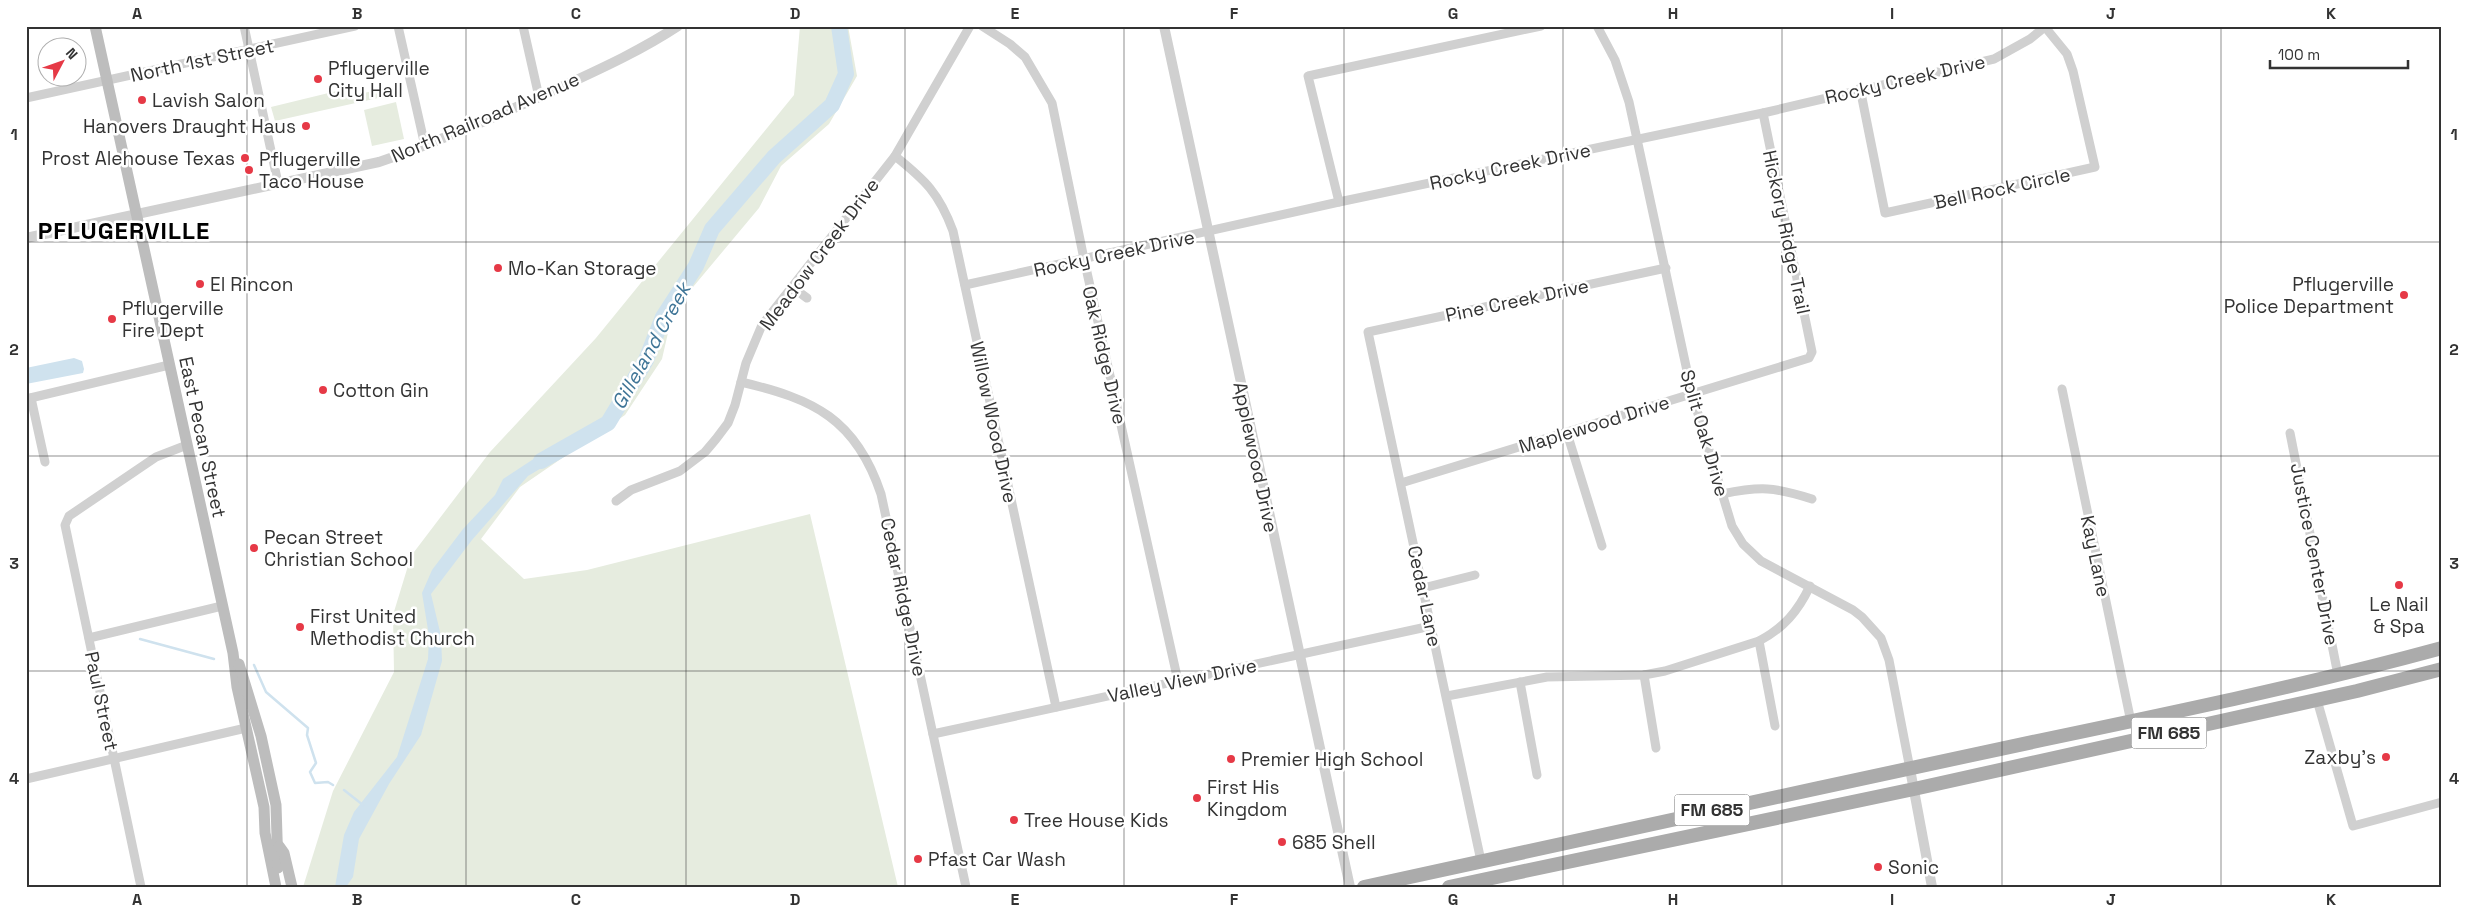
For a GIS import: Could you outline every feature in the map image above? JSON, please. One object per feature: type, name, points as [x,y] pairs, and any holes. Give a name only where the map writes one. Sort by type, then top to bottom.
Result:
[{"type":"main road","name":"East Pecan Street","points":[[95,26],[233,653],[237,687],[264,807],[265,833],[276,887]]},
{"type":"main road","name":"FM 685","points":[[1364,887],[1598,834],[2131,722],[2338,675],[2442,648]]},
{"type":"main road","name":"East Pecan Street","points":[[233,653],[241,669],[261,736],[276,805],[276,841],[282,887]]},
{"type":"main road","name":"FM 685","points":[[1449,887],[1914,789],[2317,700],[2442,669]]},
{"type":"main road","points":[[264,807],[276,841],[284,853],[292,887]]},
{"type":"street","points":[[244,26],[278,183]]},
{"type":"street","name":"North 1st Street","points":[[26,98],[355,26]]},
{"type":"street","points":[[398,26],[426,146]]},
{"type":"street","points":[[523,26],[539,97]]},
{"type":"street","name":"North Railroad Avenue","points":[[26,238],[379,162],[426,146],[539,97],[627,56],[678,26]]},
{"type":"street","name":"Meadow Creek Drive","points":[[616,501],[631,490],[680,471],[705,452],[728,423],[749,353],[762,325],[895,156],[970,26]]},
{"type":"street","name":"Oak Ridge Drive","points":[[982,26],[1010,44],[1025,57],[1052,103],[1084,259],[1178,681]]},
{"type":"street","name":"Applewood Drive","points":[[1164,26],[1350,887]]},
{"type":"street","points":[[1339,202],[1308,76],[1541,26]]},
{"type":"street","name":"Split Oak Drive","points":[[1597,26],[1623,79],[1638,139],[1692,394],[1722,494],[1737,536],[1752,555],[1853,610],[1870,624],[1881,638],[1889,660],[1910,769]]},
{"type":"street","name":"Rocky Creek Drive","points":[[965,285],[1208,233],[1339,202],[1762,113],[1860,88],[1994,59],[2030,39],[2045,27]]},
{"type":"street","name":"Bell Rock Circle","points":[[1860,88],[1885,213],[2095,167],[2073,71],[2067,54],[2045,27]]},
{"type":"street","name":"Hickory Ridge Trail","points":[[1762,113],[1812,352]]},
{"type":"street","name":"Willow Wood Drive","points":[[895,156],[933,190],[953,230],[1056,707]]},
{"type":"street","name":"Pine Creek Drive","points":[[1368,332],[1666,268]]},
{"type":"street","points":[[792,287],[807,298]]},
{"type":"street","name":"Cedar Lane","points":[[1368,332],[1482,861]]},
{"type":"street","name":"Maplewood Drive","points":[[1401,483],[1809,358],[1812,352]]},
{"type":"street","points":[[45,462],[29,398],[169,365]]},
{"type":"street","name":"Cedar Ridge Drive","points":[[741,382],[779,390],[802,399],[827,414],[860,447],[869,463],[881,494],[966,887]]},
{"type":"street","name":"Kay Lane","points":[[2062,389],[2131,722]]},
{"type":"street","name":"Justice Center Drive","points":[[2290,432],[2338,675]]},
{"type":"street","points":[[1567,433],[1602,546]]},
{"type":"street","name":"Paul Street","points":[[141,887],[65,525],[69,516],[156,458],[186,445]]},
{"type":"street","points":[[1722,494],[1763,487],[1788,491],[1812,499]]},
{"type":"street","points":[[1423,588],[1475,575]]},
{"type":"street","points":[[1447,696],[1520,682],[1574,675],[1644,675],[1665,671],[1759,642],[1772,635],[1793,616],[1810,586]]},
{"type":"street","points":[[88,638],[222,606]]},
{"type":"street","name":"Valley View Drive","points":[[934,734],[1432,626]]},
{"type":"street","points":[[1759,642],[1775,726]]},
{"type":"street","points":[[1644,675],[1656,748]]},
{"type":"street","points":[[1520,682],[1537,775]]},
{"type":"street","points":[[2317,700],[2353,826],[2442,802]]},
{"type":"street","points":[[26,779],[246,728]]},
{"type":"street","points":[[1910,769],[1932,887]]},
{"type":"shaded area","points":[[800,26],[848,26],[857,76],[829,124],[781,166],[759,208],[673,311],[662,359],[625,415],[520,487],[481,539],[524,579],[587,570],[810,514],[898,887],[303,887],[333,791],[394,672],[393,615],[411,556],[490,452],[596,338],[794,95]]},
{"type":"shaded area","points":[[394,86],[396,94],[275,121],[271,107],[349,88],[351,96]]},
{"type":"shaded area","points":[[396,102],[404,139],[372,146],[364,110]]},
{"type":"water","points":[[74,358],[82,361],[83,373],[26,384],[26,368]]},
{"type":"water","points":[[558,443],[560,457],[528,476],[472,540],[431,594],[441,636],[442,661],[421,735],[389,784],[359,839],[353,877],[346,887],[335,887],[344,835],[354,812],[397,757],[428,659],[429,636],[422,593],[432,570],[463,529],[495,495],[503,479]]},
{"type":"waterway","name":"Gilleland Creek","points":[[541,461],[608,423],[646,360],[663,317],[696,266],[712,229],[774,157],[832,105],[846,74],[839,26]]},
{"type":"waterway","points":[[140,639],[214,659]]},
{"type":"waterway","points":[[254,665],[266,692],[308,728],[307,735],[316,763],[310,772],[315,783],[328,782],[333,785]]},
{"type":"waterway","points":[[344,790],[363,805]]},
{"type":"place","name":"Pflugerville City Hall","points":[[318,79]]},
{"type":"place","name":"Lavish Salon","points":[[142,100]]},
{"type":"place","name":"Hanovers Draught Haus","points":[[306,126]]},
{"type":"place","name":"Prost Alehouse Texas","points":[[245,158]]},
{"type":"place","name":"Pflugerville Taco House","points":[[249,170]]},
{"type":"place","name":"Mo-Kan Storage","points":[[498,268]]},
{"type":"place","name":"El Rincon","points":[[200,284]]},
{"type":"place","name":"Pflugerville Police Department","points":[[2404,295]]},
{"type":"place","name":"Pflugerville Fire Dept","points":[[112,319]]},
{"type":"place","name":"Cotton Gin","points":[[323,390]]},
{"type":"place","name":"Pecan Street Christian School","points":[[254,548]]},
{"type":"place","name":"Le Nail & Spa","points":[[2399,585]]},
{"type":"place","name":"First United Methodist Church","points":[[300,627]]},
{"type":"place","name":"Zaxby's","points":[[2386,757]]},
{"type":"place","name":"Premier High School","points":[[1231,759]]},
{"type":"place","name":"First His Kingdom","points":[[1197,798]]},
{"type":"place","name":"Tree House Kids","points":[[1014,820]]},
{"type":"place","name":"685 Shell","points":[[1282,842]]},
{"type":"place","name":"Pfast Car Wash","points":[[918,859]]},
{"type":"place","name":"Sonic","points":[[1878,867]]},
{"type":"district","name":"PFLUGERVILLE","points":[[124,231]]}]
